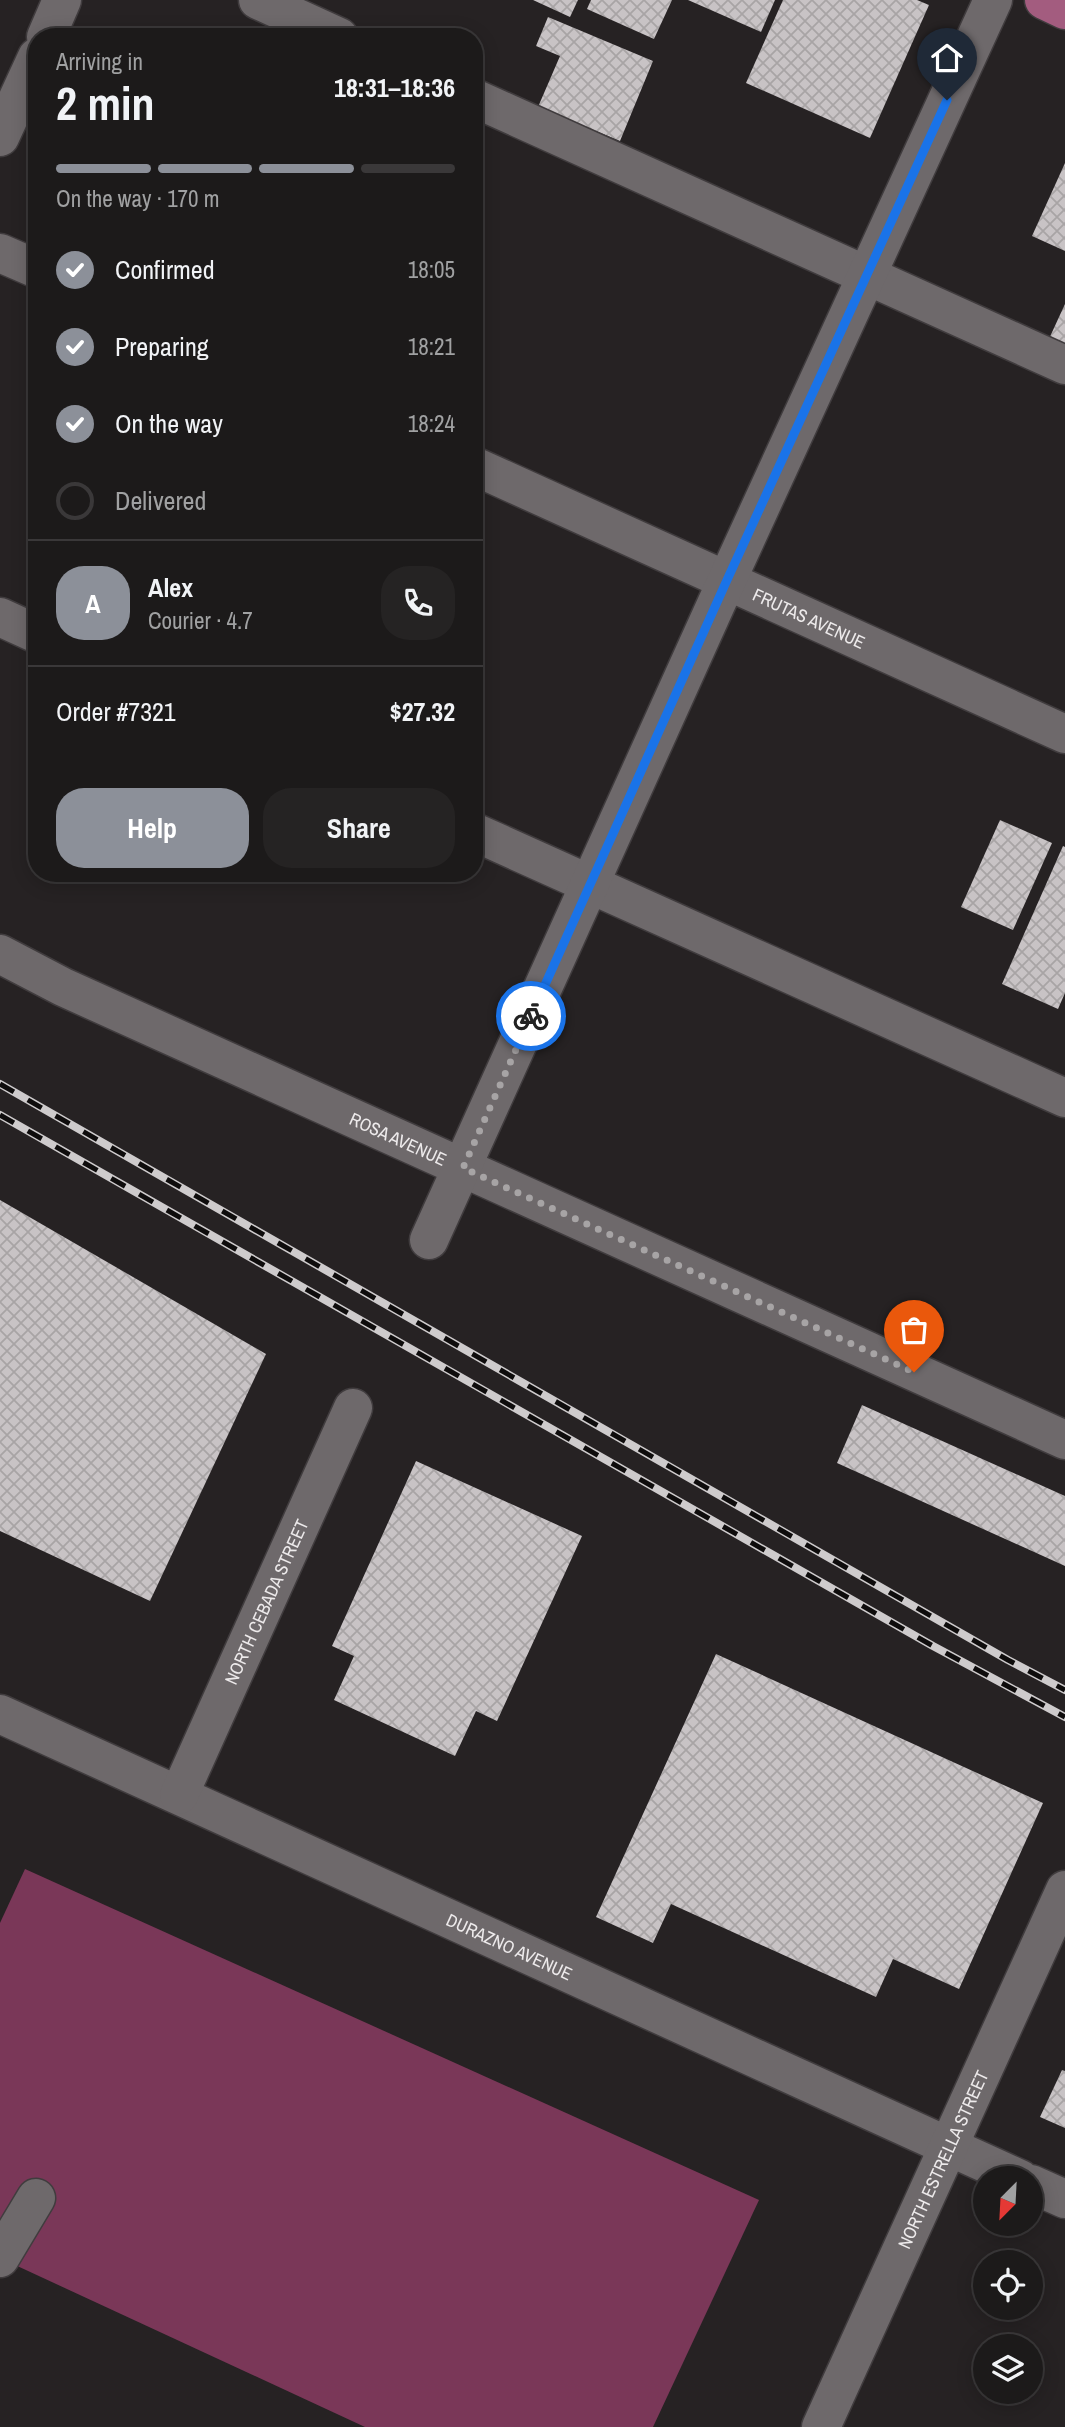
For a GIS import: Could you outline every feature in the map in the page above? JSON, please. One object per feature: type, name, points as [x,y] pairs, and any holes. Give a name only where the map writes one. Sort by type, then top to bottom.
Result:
[{"type":"main road","points":[[1044,0],[1065,10]]},
{"type":"street","points":[[50,28],[62,0]]},
{"type":"street","points":[[258,0],[319,28]]},
{"type":"street","points":[[429,1240],[993,0]]},
{"type":"street","points":[[0,137],[28,76]]},
{"type":"street","points":[[483,102],[1065,366]]},
{"type":"street","points":[[0,253],[28,265]]},
{"type":"street","name":"FRUTAS AVENUE","points":[[483,470],[1065,734]]},
{"type":"street","points":[[0,617],[28,630]]},
{"type":"street","points":[[483,836],[1065,1098]]},
{"type":"street","name":"ROSA AVENUE","points":[[0,954],[63,988],[1065,1440]]},
{"type":"street","name":"NORTH CEBADA STREET","points":[[178,1795],[353,1408]]},
{"type":"street","name":"DURAZNO AVENUE","points":[[0,1714],[991,2166]]},
{"type":"street","name":"NORTH ESTRELLA STREET","points":[[821,2427],[1065,1890]]},
{"type":"street","points":[[1043,2189],[1065,2199]]},
{"type":"street","points":[[0,2258],[36,2198]]},
{"type":"shaded area","points":[[25,1869],[759,2200],[653,2427],[365,2427],[0,2258],[0,1923]]},
{"type":"building","points":[[533,0],[578,0],[570,17]]},
{"type":"building","points":[[591,0],[672,0],[654,39],[587,9]]},
{"type":"building","points":[[688,0],[775,0],[761,32]]},
{"type":"building","points":[[783,0],[917,0],[929,5],[870,138],[746,83]]},
{"type":"building","points":[[548,17],[653,61],[620,141],[538,107],[560,56],[536,46]]},
{"type":"building","points":[[1065,163],[1065,251],[1032,236]]},
{"type":"building","points":[[1065,304],[1065,348],[1048,341]]},
{"type":"building","points":[[1000,820],[1052,843],[1013,930],[961,907]]},
{"type":"building","points":[[1063,846],[1065,993],[1058,1009],[1002,984]]},
{"type":"building","points":[[0,1200],[266,1354],[150,1601],[0,1531]]},
{"type":"building","points":[[862,1405],[1065,1496],[1065,1566],[837,1463]]},
{"type":"building","points":[[416,1461],[582,1536],[497,1721],[476,1711],[455,1756],[334,1700],[354,1656],[332,1646]]},
{"type":"building","points":[[716,1654],[1043,1803],[959,1989],[893,1959],[876,1997],[671,1904],[653,1943],[596,1917]]},
{"type":"building","points":[[1062,2070],[1065,2071],[1065,2128],[1040,2117]]},
{"type":"railway","points":[[0,1084],[1008,1660],[1065,1690]]},
{"type":"railway","points":[[0,1115],[933,1646],[1065,1717]]},
{"type":"way so far","points":[[531,1016],[463,1168],[914,1372]]},
{"type":"route","points":[[531,1016],[947,100]]}]
